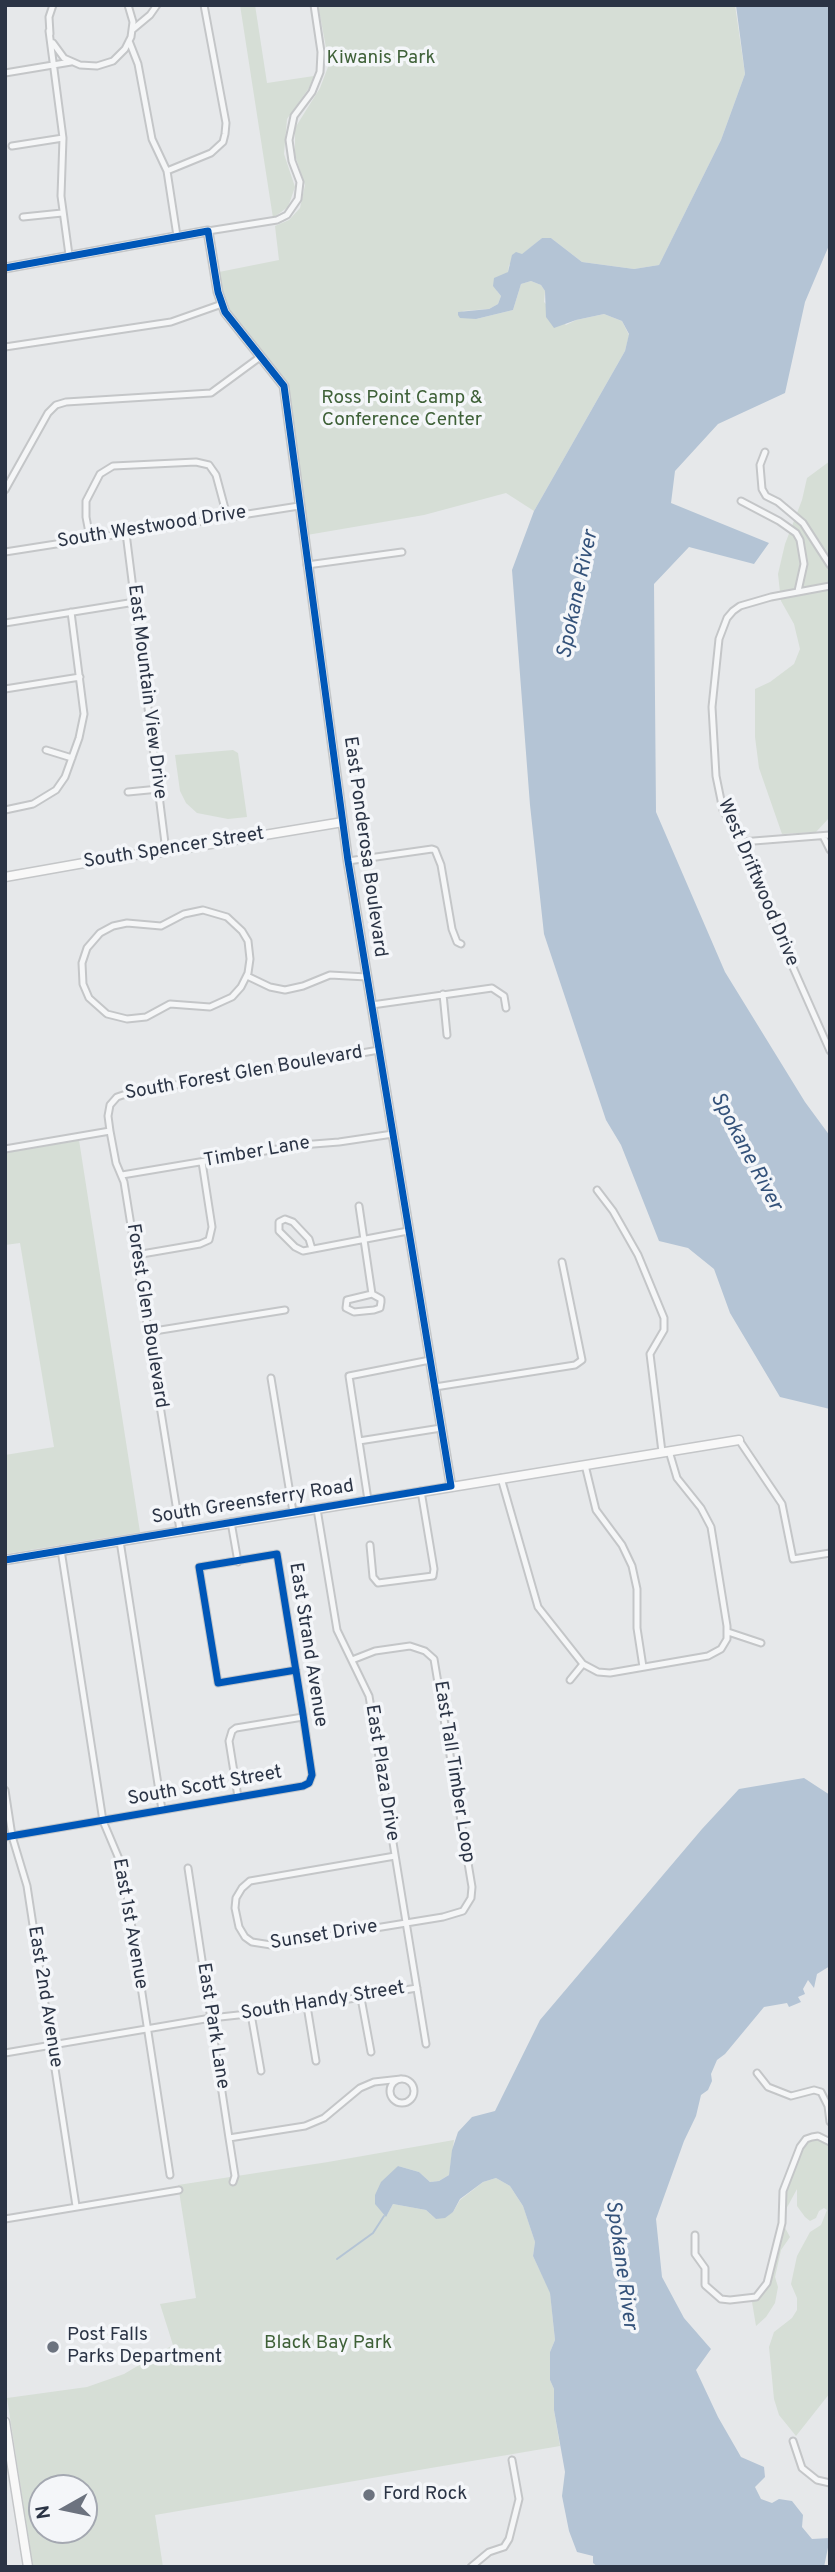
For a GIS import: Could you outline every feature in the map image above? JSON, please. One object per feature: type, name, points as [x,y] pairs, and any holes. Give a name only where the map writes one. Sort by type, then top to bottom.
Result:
[{"type":"street","points":[[53,5],[49,17],[49,31],[63,138],[62,213],[69,255]]},
{"type":"street","points":[[49,31],[55,47],[72,62],[88,67],[105,64],[120,55],[130,41],[132,30],[128,5]]},
{"type":"street","points":[[132,30],[150,15],[157,5]]},
{"type":"street","points":[[167,170],[211,153],[223,142],[225,134],[226,123],[204,5]]},
{"type":"street","points":[[5,268],[271,221],[287,215],[298,199],[300,181],[292,161],[289,140],[294,116],[312,92],[320,72],[321,52],[314,5]]},
{"type":"street","points":[[130,41],[138,64],[152,139],[167,170],[177,236]]},
{"type":"street","points":[[5,73],[72,62]]},
{"type":"street","points":[[12,146],[63,138]]},
{"type":"street","points":[[23,217],[62,213]]},
{"type":"street","name":"East Ponderosa Boulevard","points":[[208,231],[222,304],[229,320],[277,376],[286,395],[348,861],[451,1486]]},
{"type":"street","points":[[5,347],[171,321],[222,304]]},
{"type":"street","points":[[5,490],[48,413],[56,405],[66,402],[211,393],[260,357]]},
{"type":"street","points":[[765,452],[760,465],[762,489],[766,496],[778,502],[803,523],[830,565]]},
{"type":"street","points":[[90,538],[85,511],[87,498],[100,474],[113,466],[205,463],[211,466],[216,475],[227,516]]},
{"type":"street","points":[[741,500],[796,533],[800,540],[804,564],[798,592]]},
{"type":"street","name":"South Westwood Drive","points":[[5,552],[299,506]]},
{"type":"street","name":"East Mountain View Drive","points":[[126,533],[166,851]]},
{"type":"street","points":[[307,565],[402,552]]},
{"type":"street","name":"West Driftwood Drive","points":[[830,586],[740,606],[727,618],[719,639],[712,707],[716,776],[723,810],[741,842],[742,852],[830,1051]]},
{"type":"street","points":[[5,623],[135,602]]},
{"type":"street","points":[[5,810],[33,804],[52,794],[65,777],[72,758],[84,720],[71,612]]},
{"type":"street","points":[[5,690],[80,677]]},
{"type":"street","points":[[46,750],[72,758]]},
{"type":"street","points":[[128,792],[159,789]]},
{"type":"street","name":"South Spencer Street","points":[[5,876],[343,822]]},
{"type":"street","points":[[741,842],[826,835],[830,850]]},
{"type":"street","points":[[348,861],[401,852],[435,850],[441,865],[452,929],[457,942],[461,944]]},
{"type":"street","points":[[203,910],[227,917],[242,931],[249,945],[250,964],[247,976],[239,990],[221,1004],[201,1007],[174,1003],[146,1017],[127,1019],[107,1014],[95,1005],[83,984],[81,968],[87,948],[95,937],[106,929],[130,923],[161,926],[184,914],[203,910]]},
{"type":"street","points":[[247,976],[270,987],[285,990],[330,975],[367,977]]},
{"type":"street","points":[[372,1005],[492,988],[504,996],[506,1008]]},
{"type":"street","points":[[443,994],[447,1035]]},
{"type":"street","name":"South Forest Glen Boulevard","points":[[111,1104],[117,1097],[130,1093],[379,1050]]},
{"type":"street","name":"Forest Glen Boulevard","points":[[111,1104],[108,1116],[110,1131],[116,1163],[122,1175],[180,1530]]},
{"type":"street","points":[[5,1149],[110,1131]]},
{"type":"street","name":"Timber Lane","points":[[122,1175],[302,1145],[393,1134]]},
{"type":"street","points":[[136,1255],[200,1244],[209,1240],[212,1227],[202,1162]]},
{"type":"street","points":[[501,1479],[538,1607],[583,1664],[606,1673],[714,1654],[724,1645],[728,1632],[711,1527],[701,1508],[677,1478],[666,1452],[650,1354],[664,1330],[664,1318],[638,1255],[613,1211],[597,1190]]},
{"type":"street","points":[[359,1206],[372,1294]]},
{"type":"street","points":[[312,1249],[309,1239],[293,1222],[285,1219],[279,1222],[279,1231],[303,1251],[408,1231]]},
{"type":"street","points":[[435,1387],[575,1365],[582,1360],[562,1262]]},
{"type":"street","points":[[372,1294],[381,1299],[380,1308],[354,1312],[346,1308],[347,1300],[372,1294]]},
{"type":"street","points":[[148,1332],[285,1310]]},
{"type":"street","points":[[368,1500],[349,1376],[430,1360]]},
{"type":"street","points":[[271,1378],[293,1512]]},
{"type":"street","points":[[359,1441],[441,1428]]},
{"type":"street","points":[[738,1440],[782,1504],[793,1559],[830,1553]]},
{"type":"street","name":"South Greensferry Road","points":[[5,1560],[738,1440]]},
{"type":"street","points":[[585,1465],[596,1510],[622,1545],[632,1566],[637,1589],[637,1628],[643,1667]]},
{"type":"street","points":[[370,1545],[373,1577],[378,1583],[433,1576],[435,1569],[421,1491]]},
{"type":"street","name":"East Plaza Drive","points":[[317,1508],[337,1630],[369,1696],[426,2044]]},
{"type":"street","points":[[231,1522],[238,1562],[199,1567],[218,1683],[296,1670]]},
{"type":"street","points":[[120,1541],[162,1810]]},
{"type":"street","name":"East 1st Avenue","points":[[61,1550],[103,1821],[122,1866],[170,2175]]},
{"type":"street","name":"East Strand Avenue","points":[[238,1562],[277,1554],[312,1775],[310,1780]]},
{"type":"street","points":[[728,1632],[761,1643]]},
{"type":"street","name":"East Tall Timber Loop","points":[[352,1660],[375,1651],[410,1646],[425,1651],[437,1668],[472,1894],[465,1909],[456,1914],[406,1923]]},
{"type":"street","points":[[570,1680],[583,1664]]},
{"type":"street","points":[[238,1797],[229,1741],[232,1731],[236,1728],[303,1717]]},
{"type":"street","name":"South Scott Street","points":[[9,1837],[303,1786],[310,1780]]},
{"type":"street","name":"East 2nd Avenue","points":[[5,1790],[9,1837],[27,1886],[76,2206]]},
{"type":"street","name":"Sunset Drive","points":[[394,1856],[254,1880],[239,1892],[235,1903],[236,1912],[242,1933],[262,1946],[406,1923]]},
{"type":"street","name":"East Park Lane","points":[[188,1868],[235,2176],[233,2182]]},
{"type":"street","name":"South Handy Street","points":[[5,2053],[211,2018],[416,1988]]},
{"type":"street","points":[[361,1998],[371,2052]]},
{"type":"street","points":[[307,2006],[316,2061]]},
{"type":"street","points":[[251,2014],[261,2071]]},
{"type":"street","points":[[757,2073],[768,2087],[791,2096],[814,2090],[821,2092],[828,2106],[830,2122]]},
{"type":"street","points":[[229,2138],[305,2126],[324,2118],[353,2093],[374,2082],[401,2079],[411,2083],[414,2090],[412,2097],[402,2102],[395,2099],[387,2086],[374,2082]]},
{"type":"street","points":[[391,2093],[394,2082],[401,2079]]},
{"type":"street","points":[[695,2235],[695,2254],[705,2268],[705,2285],[721,2299],[756,2297],[767,2283],[782,2222],[783,2192],[800,2147],[806,2139],[818,2136],[830,2142]]},
{"type":"street","points":[[5,2219],[179,2190]]},
{"type":"street","points":[[5,2422],[28,2567]]},
{"type":"street","points":[[793,2441],[802,2468],[817,2480],[830,2483]]},
{"type":"street","points":[[471,2567],[489,2552],[503,2547],[509,2539],[519,2499],[512,2460]]},
{"type":"green space","points":[[240,5],[255,5],[267,83],[314,76],[309,88],[287,119],[284,154],[295,187],[288,207],[273,218]]},
{"type":"green space","name":"Ross Point Camp & Conference Center","points":[[318,5],[735,5],[745,74],[721,140],[659,265],[634,269],[582,262],[551,238],[542,238],[509,265],[497,291],[501,296],[498,304],[489,309],[462,311],[476,319],[513,310],[521,284],[531,281],[541,285],[545,291],[544,302],[566,325],[604,314],[622,321],[629,335],[625,351],[534,511],[506,493],[424,515],[307,535],[289,387],[232,316],[224,299],[219,272],[279,260],[275,226],[289,220],[300,208],[305,185],[295,155],[295,128],[320,88],[328,67]]},
{"type":"green space","points":[[830,461],[830,817],[816,832],[782,834],[759,768],[755,737],[755,689],[770,682],[794,664],[800,649],[794,624],[781,601],[778,574],[807,478]]},
{"type":"green space","points":[[233,750],[238,753],[247,817],[228,819],[197,813],[186,803],[180,791],[175,755]]},
{"type":"green space","points":[[79,1140],[140,1532],[5,1554],[5,1455],[54,1447],[20,1243],[5,1245],[5,1153]]},
{"type":"green space","points":[[818,2139],[830,2144],[830,2393],[796,2436],[779,2415],[774,2399],[769,2347],[774,2332],[792,2318],[797,2310],[797,2298],[791,2284],[797,2256],[810,2232],[821,2225],[827,2210],[824,2208],[819,2211],[816,2218],[810,2221],[797,2206],[797,2189],[784,2213],[783,2197],[802,2146],[807,2141]]},
{"type":"green space","name":"Black Bay Park","points":[[454,2140],[449,2175],[439,2181],[430,2182],[419,2172],[398,2166],[387,2215],[393,2204],[426,2210],[436,2219],[453,2212],[460,2200],[483,2182],[496,2178],[510,2186],[523,2206],[535,2242],[533,2256],[550,2292],[555,2340],[550,2352],[550,2380],[554,2389],[554,2410],[560,2446],[155,2515],[163,2567],[33,2567],[29,2544],[98,2544],[98,2474],[28,2474],[28,2534],[7,2398],[87,2387],[124,2374],[173,2345],[160,2304],[196,2298],[178,2185]]},
{"type":"green space","points":[[783,2224],[790,2237],[781,2250],[775,2277],[778,2287],[775,2303],[756,2326],[752,2302],[764,2293]]},
{"type":"water","name":"Spokane River","points":[[736,5],[830,5],[830,243],[805,302],[785,393],[718,424],[675,471],[671,503],[769,543],[754,564],[689,547],[654,584],[656,812],[725,972],[805,1102],[830,1136],[830,1409],[780,1397],[730,1313],[714,1269],[688,1248],[659,1241],[621,1145],[606,1120],[544,934],[530,805],[512,570],[534,511],[625,351],[629,334],[622,321],[604,314],[554,328],[546,317],[545,291],[541,285],[531,281],[521,284],[513,310],[476,319],[460,318],[458,315],[458,312],[489,309],[498,304],[501,296],[493,286],[494,278],[508,272],[512,255],[516,252],[522,254],[542,238],[551,238],[582,262],[634,269],[659,265],[721,140],[745,74]]},
{"type":"water","name":"Spokane River","points":[[804,1778],[830,1795],[830,1966],[817,1974],[814,1988],[808,1980],[803,1989],[805,1994],[798,1997],[801,2002],[789,2007],[787,2003],[764,2007],[717,2060],[711,2074],[712,2081],[708,2090],[701,2095],[696,2116],[684,2141],[656,2219],[662,2277],[684,2318],[711,2349],[696,2370],[718,2417],[741,2457],[764,2467],[765,2477],[755,2487],[761,2499],[772,2503],[779,2499],[792,2501],[803,2515],[802,2527],[812,2539],[830,2538],[824,2567],[598,2567],[593,2563],[593,2556],[577,2552],[569,2531],[562,2496],[565,2472],[554,2410],[554,2389],[550,2380],[550,2352],[555,2340],[550,2293],[533,2256],[535,2242],[523,2206],[510,2186],[496,2178],[483,2182],[460,2199],[453,2212],[445,2218],[436,2219],[426,2210],[393,2204],[386,2217],[375,2204],[375,2195],[381,2182],[398,2166],[419,2172],[430,2182],[439,2181],[449,2175],[452,2150],[458,2132],[472,2117],[495,2111],[540,2020],[739,1789]]},
{"type":"waterway","points":[[337,2259],[373,2233],[384,2216]]},
{"type":"cycle path","points":[[5,268],[208,231],[218,292],[225,312],[284,386],[348,861],[451,1486],[5,1560]]},
{"type":"cycle path","points":[[5,1837],[309,1783],[312,1775],[302,1708],[277,1554],[199,1567],[218,1683],[296,1670]]},
{"type":"place","name":"Post Falls Parks Department","points":[[53,2347]]},
{"type":"place","name":"Ford Rock","points":[[369,2495]]},
{"type":"park label","name":"Kiwanis Park","points":[[381,59]]}]
